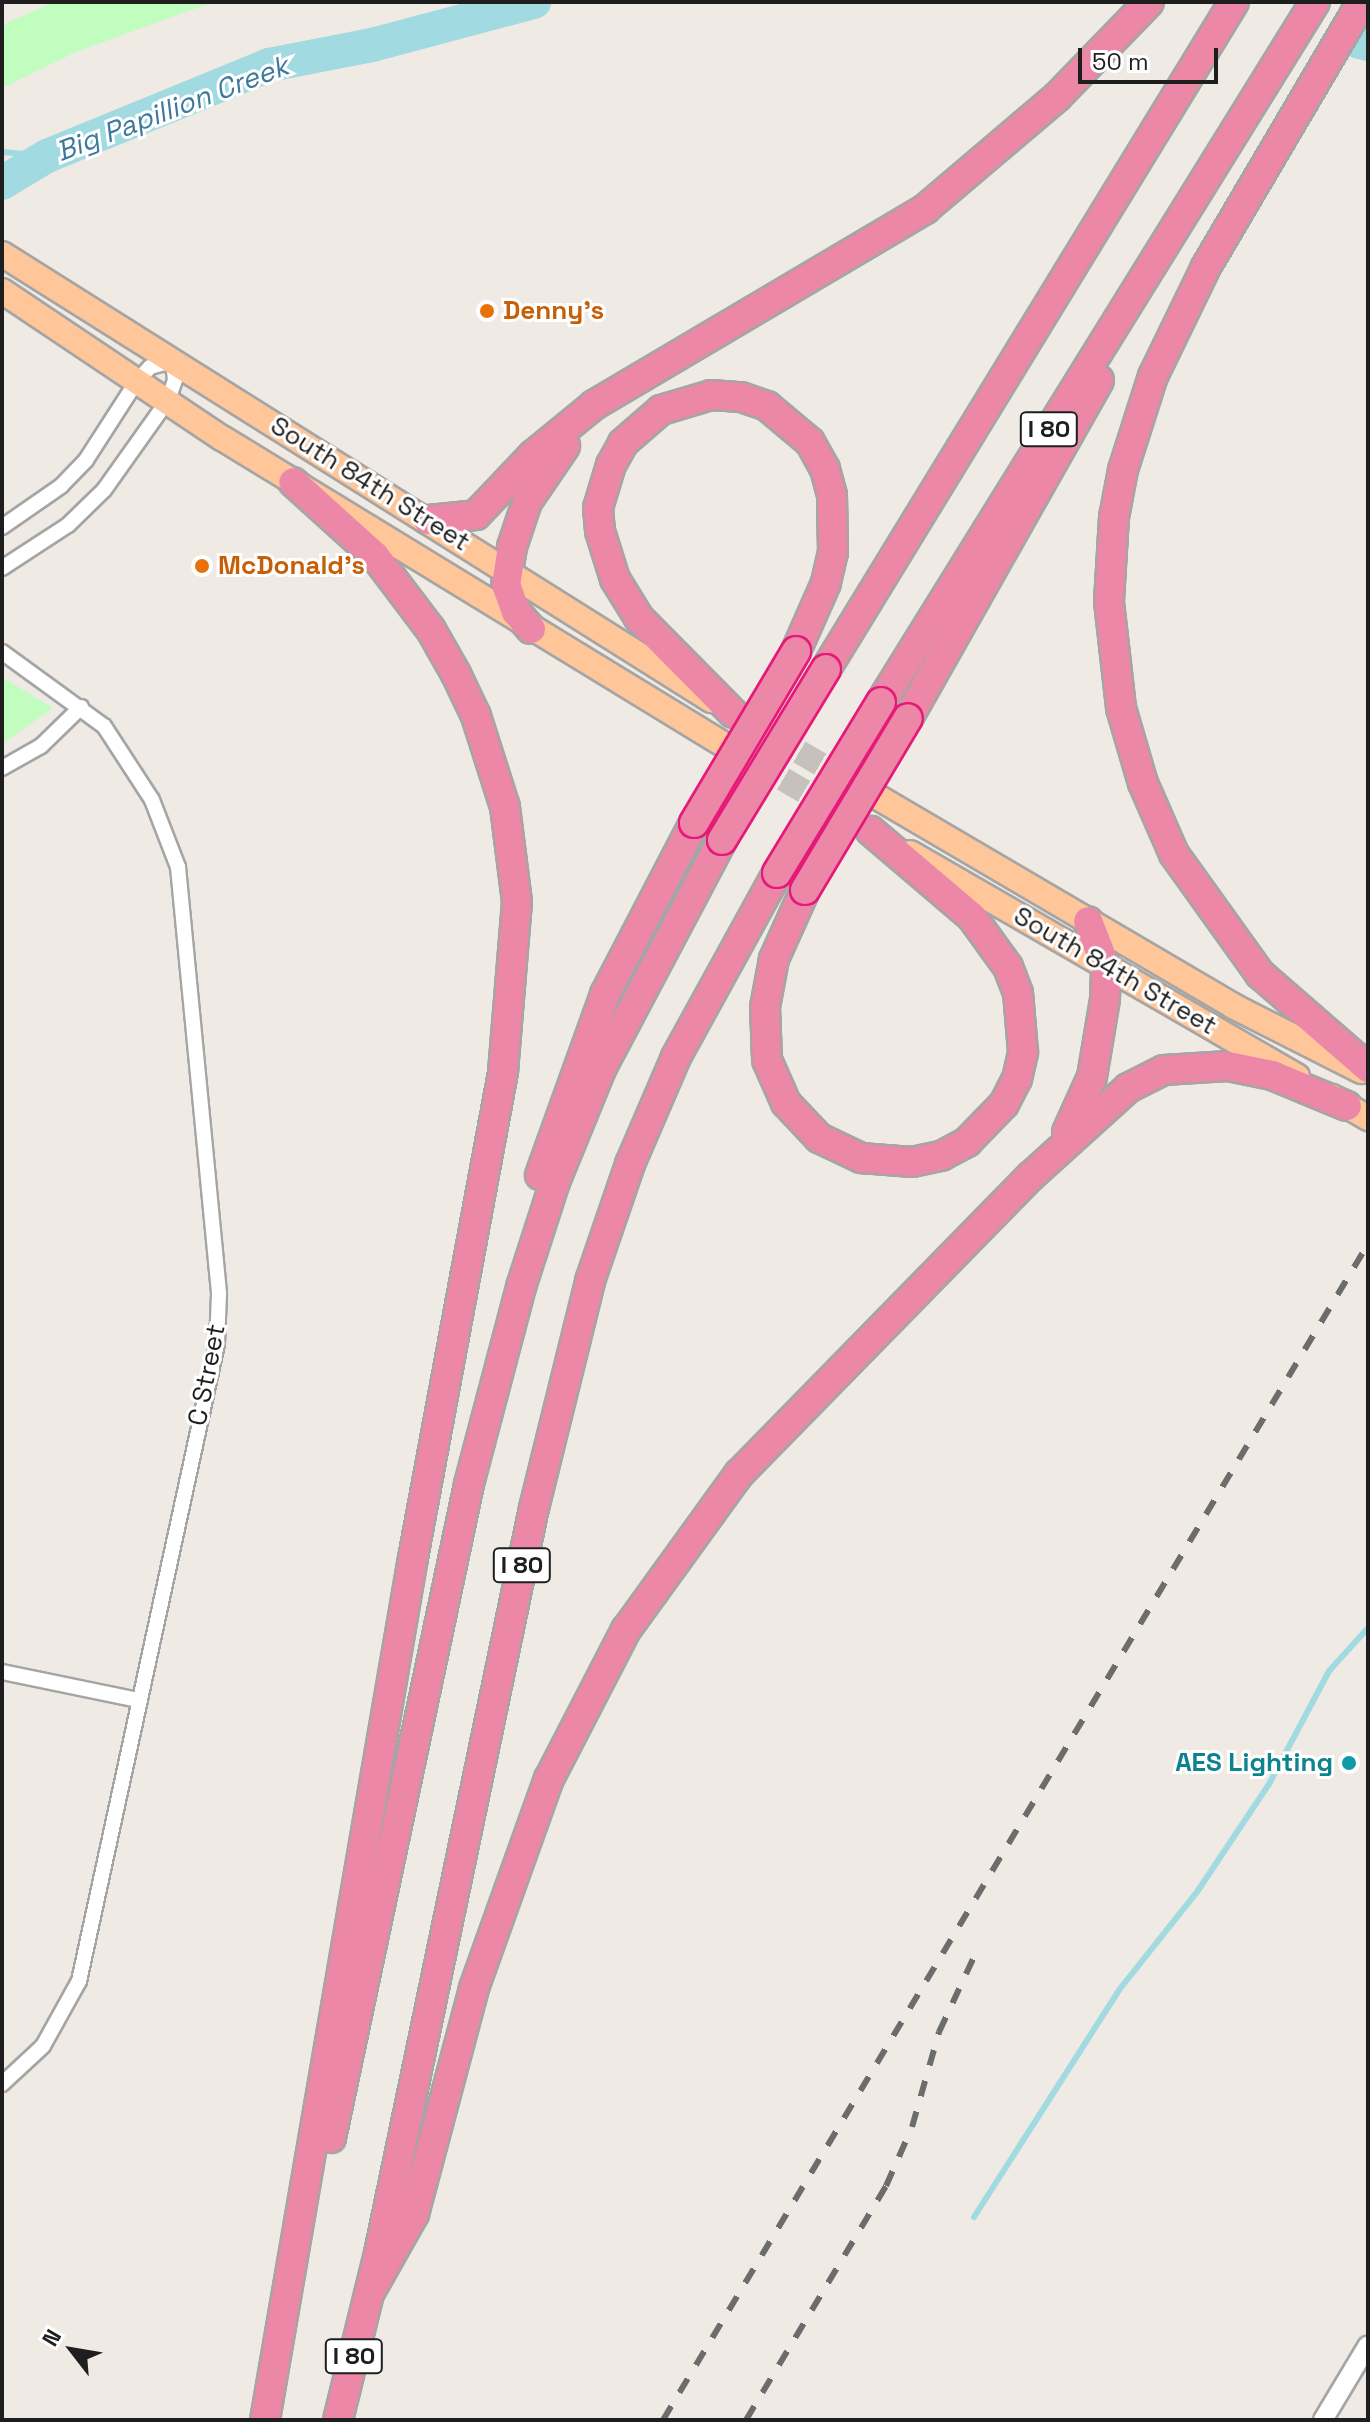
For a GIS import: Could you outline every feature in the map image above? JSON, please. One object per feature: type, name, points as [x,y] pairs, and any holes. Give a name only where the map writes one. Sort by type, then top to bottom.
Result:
[{"type":"highway","points":[[428,520],[464,520],[476,515],[565,427],[628,384],[925,209],[1057,97],[1149,2]]},
{"type":"highway","name":"I 80","points":[[266,2420],[501,1355],[555,1182],[592,1091],[655,960],[722,840],[1234,2]]},
{"type":"highway","name":"I 80","points":[[338,2420],[370,2292],[534,1508],[586,1295],[630,1164],[665,1080],[777,873],[1315,2]]},
{"type":"highway","points":[[1362,2],[1173,329],[1135,425],[1110,553],[1113,664],[1143,783],[1194,887],[1267,982],[1368,1068]]},
{"type":"highway","points":[[867,828],[972,917],[1008,967],[1018,993],[1023,1052],[1017,1079],[1004,1104],[967,1142],[912,1162],[861,1158],[819,1138],[786,1103],[767,1060],[765,1007],[774,959],[805,890],[908,718],[1069,436],[1219,158]]},
{"type":"highway","points":[[531,629],[510,598],[508,571],[519,524],[541,476],[628,384]]},
{"type":"highway","points":[[501,1355],[534,1198],[572,1076],[636,929],[694,823],[796,651],[826,583],[833,552],[832,495],[825,469],[810,442],[767,406],[741,397],[711,395],[661,410],[623,443],[611,465],[598,508],[603,544],[615,579],[639,618],[735,714]]},
{"type":"highway","points":[[266,2420],[413,1558],[503,1072],[517,902],[505,807],[476,716],[456,674],[400,586],[293,482]]},
{"type":"highway","points":[[1031,1176],[1070,1127],[1092,1077],[1106,967],[1088,921]]},
{"type":"highway","points":[[370,2292],[414,2214],[474,1988],[527,1833],[573,1726],[613,1653],[681,1549],[747,1465],[1031,1176],[1111,1101],[1164,1070],[1208,1064],[1247,1068],[1358,1112]]},
{"type":"main road","name":"South 84th Street","points":[[2,254],[735,714]]},
{"type":"main road","name":"South 84th Street","points":[[6,294],[293,482],[721,743]]},
{"type":"main road","name":"South 84th Street","points":[[879,798],[1233,1006],[1368,1075]]},
{"type":"main road","name":"South 84th Street","points":[[867,828],[1358,1112]]},
{"type":"street","points":[[2,527],[61,486],[86,460],[137,381],[150,367],[173,361],[175,380],[168,400],[104,490],[68,525],[2,568]]},
{"type":"street","name":"C Street","points":[[2,652],[104,726],[137,774],[178,867],[219,1294],[217,1344],[79,1981],[43,2046],[2,2084]]},
{"type":"street","points":[[2,768],[41,746],[81,707]]},
{"type":"street","points":[[2,1672],[139,1700]]},
{"type":"street","points":[[1323,2420],[1368,2345]]},
{"type":"green space","points":[[54,2],[213,2],[76,52],[2,88],[2,25]]},
{"type":"green space","points":[[2,677],[53,708],[2,744]]},
{"type":"waterway","name":"Big Papillion Creek","points":[[2,183],[47,156],[269,65],[372,45],[534,2]]},
{"type":"waterway","name":"Big Papillion Creek","points":[[1359,42],[1368,44]]},
{"type":"waterway","points":[[2,152],[47,156]]},
{"type":"waterway","points":[[974,2217],[1119,1990],[1197,1892],[1269,1784],[1329,1671],[1368,1628]]},
{"type":"tunnel","points":[[737,716],[879,798]]},
{"type":"tunnel","points":[[721,743],[862,825]]},
{"type":"railway","points":[[663,2420],[1368,1244]]},
{"type":"railway","points":[[746,2420],[886,2186],[912,2127],[939,2032],[973,1959]]},
{"type":"place","name":"Denny's","points":[[487,311]]},
{"type":"place","name":"McDonald's","points":[[202,566]]},
{"type":"place","name":"AES Lighting","points":[[1349,1763]]}]
